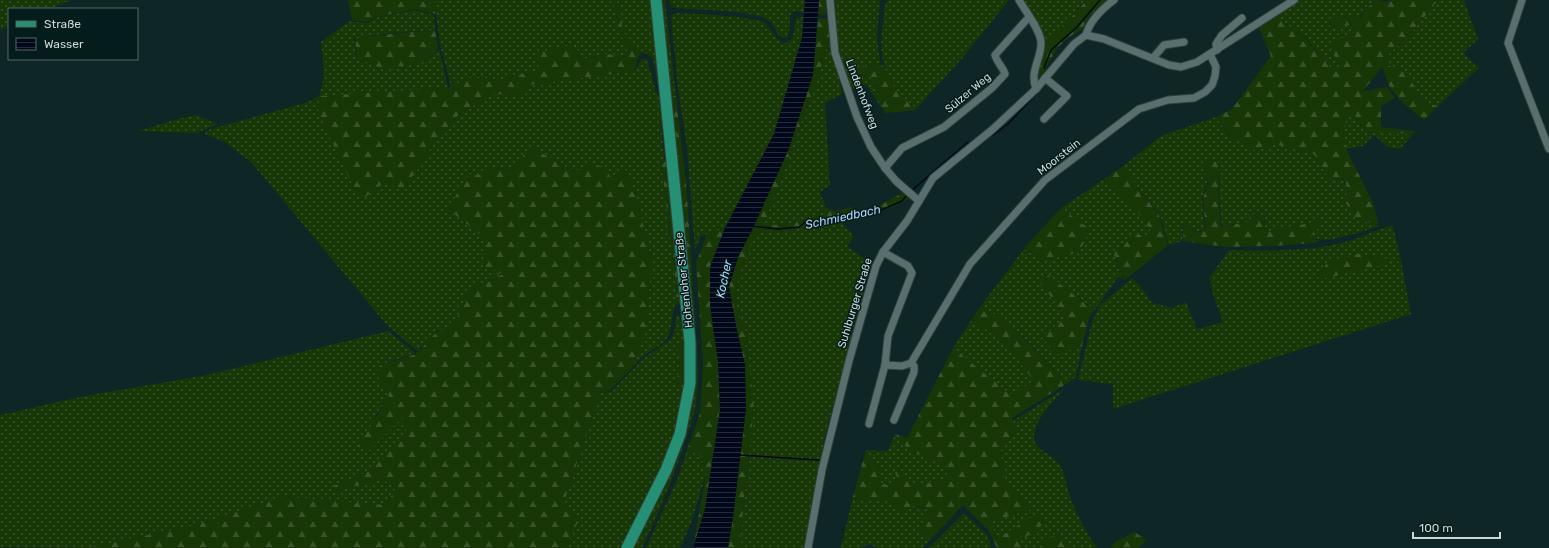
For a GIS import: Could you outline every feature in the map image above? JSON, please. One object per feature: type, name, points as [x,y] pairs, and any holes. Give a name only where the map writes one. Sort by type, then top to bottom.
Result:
[{"type":"main road","name":"Hohenloher Straße","points":[[628,548],[674,452],[684,417],[690,383],[690,342],[656,0]]},
{"type":"street","name":"Lindenhofweg","points":[[830,0],[835,53],[857,117],[871,147],[885,168],[896,181],[919,201]]},
{"type":"street","points":[[1019,0],[1041,40],[1041,46],[1034,69],[1036,89]]},
{"type":"street","points":[[1114,0],[1092,21],[1086,35],[1104,39],[1169,65],[1181,67],[1198,62],[1294,0]]},
{"type":"street","points":[[1522,0],[1508,42],[1549,149]]},
{"type":"street","name":"Sülzer Weg","points":[[885,168],[902,148],[944,127],[992,88],[1004,74],[995,55],[1029,17]]},
{"type":"street","points":[[1214,52],[1216,44],[1222,36],[1242,18]]},
{"type":"street","name":"Suhlburger Straße","points":[[808,548],[822,470],[849,361],[876,266],[883,252],[907,221],[933,178],[993,129],[1036,89],[1074,44],[1086,35]]},
{"type":"street","points":[[1153,58],[1164,45],[1184,42]]},
{"type":"street","name":"Moorstein","points":[[894,420],[914,372],[914,366],[911,363],[970,264],[1044,180],[1139,109],[1168,100],[1194,98],[1205,92],[1212,85],[1216,76],[1214,52]]},
{"type":"street","points":[[1044,119],[1067,96],[1045,78]]},
{"type":"street","points":[[869,424],[884,365],[888,336],[912,273],[908,266],[883,252]]},
{"type":"street","points":[[884,365],[902,366],[911,363]]},
{"type":"green space","points":[[0,0],[71,0],[51,8],[8,8],[8,26],[0,30]]},
{"type":"green space","points":[[348,0],[434,0],[436,14],[415,9],[378,17],[366,22],[352,20]]},
{"type":"green space","points":[[434,0],[613,0],[619,29],[629,56],[605,54],[502,79],[470,78],[451,87],[440,44]]},
{"type":"green space","points":[[613,0],[617,0],[623,32],[642,53],[638,57],[634,71],[528,85],[519,95],[494,94],[459,114],[434,143],[416,172],[401,190],[385,182],[360,201],[318,112],[319,96],[448,88],[470,78],[502,79],[539,70],[537,53],[575,44],[583,60],[605,54],[629,56],[619,29]]},
{"type":"green space","points":[[617,0],[651,0],[660,91],[653,59],[648,54],[642,53],[623,33]]},
{"type":"green space","points":[[660,0],[665,0],[676,96],[669,96]]},
{"type":"green space","points":[[669,0],[805,0],[804,13],[795,11],[791,13],[789,34],[788,37],[784,38],[779,36],[771,22],[758,16],[735,12],[674,8]]},
{"type":"green space","points":[[819,0],[826,0],[826,15],[818,14]]},
{"type":"green space","points":[[835,0],[880,0],[877,35],[880,64],[860,67],[855,74],[872,77],[885,113],[866,84],[850,91],[837,52],[834,17]]},
{"type":"green space","points":[[889,0],[1009,0],[964,56],[916,109],[894,87],[888,77],[882,56],[885,3]]},
{"type":"green space","points":[[1023,0],[1086,0],[1052,38],[1045,42]]},
{"type":"green space","points":[[1087,0],[1110,0],[1091,15],[1081,30],[1072,35],[1058,47],[1040,78],[1038,73],[1046,42],[1052,38]]},
{"type":"green space","points":[[1299,0],[1378,0],[1365,8],[1360,17],[1330,18],[1330,27],[1353,25],[1354,33],[1328,44],[1340,67],[1333,70],[1307,39],[1276,17],[1277,14]]},
{"type":"green space","points":[[1378,0],[1387,2],[1393,0],[1438,0],[1409,36],[1389,54],[1386,65],[1408,72],[1420,101],[1438,106],[1424,120],[1405,105],[1390,88],[1382,67],[1363,91],[1387,87],[1395,98],[1381,106],[1381,127],[1415,131],[1413,134],[1368,132],[1350,110],[1343,130],[1346,149],[1373,203],[1379,226],[1354,217],[1343,198],[1349,191],[1343,178],[1331,182],[1314,154],[1274,144],[1255,150],[1230,136],[1216,117],[1232,109],[1271,56],[1259,28],[1276,17],[1307,40],[1333,70],[1340,67],[1328,44],[1354,33],[1353,25],[1331,27],[1330,18],[1361,17],[1365,9]]},
{"type":"green space","points":[[1438,0],[1464,0],[1478,39],[1463,53],[1479,68],[1438,106],[1420,101],[1408,72],[1386,65],[1389,54],[1409,36]]},
{"type":"green space","points":[[415,10],[434,15],[435,30],[389,33],[354,39],[356,57],[380,68],[422,64],[439,49],[448,88],[354,94],[360,201],[385,182],[416,172],[434,143],[459,114],[494,94],[519,95],[528,85],[634,71],[642,59],[647,59],[656,92],[660,97],[664,158],[661,162],[677,294],[669,335],[663,343],[644,355],[632,368],[641,344],[651,257],[637,199],[626,170],[611,178],[590,164],[575,172],[531,147],[514,169],[488,168],[448,209],[487,240],[504,273],[475,287],[464,299],[461,312],[453,323],[434,335],[417,351],[386,324],[251,162],[223,141],[205,134],[205,132],[211,129],[308,102],[319,96],[323,83],[321,42],[350,21],[367,23],[379,17]]},
{"type":"green space","points":[[676,13],[728,16],[759,20],[766,25],[776,38],[784,43],[788,42],[793,37],[796,18],[803,17],[802,38],[774,134],[725,228],[701,236],[695,250],[687,148],[678,88],[671,15]]},
{"type":"green space","points":[[818,18],[828,19],[830,36],[818,78],[763,224],[765,226],[791,223],[825,215],[826,208],[835,211],[851,207],[855,211],[875,208],[904,192],[909,198],[884,211],[856,219],[800,228],[788,232],[766,231],[757,233],[741,270],[736,290],[738,310],[748,336],[745,344],[754,408],[739,548],[728,548],[746,408],[745,365],[729,287],[738,257],[754,226],[813,75]]},
{"type":"green space","points":[[435,30],[438,48],[422,64],[380,68],[357,58],[355,39]]},
{"type":"green space","points":[[830,36],[842,94],[825,103],[830,185],[820,192],[826,208],[825,215],[791,223],[765,226],[762,224],[768,214],[818,78]]},
{"type":"green space","points":[[882,64],[894,87],[916,110],[885,113],[872,77],[856,74],[860,67]]},
{"type":"green space","points":[[669,96],[676,96],[686,182],[692,270],[687,272]]},
{"type":"green space","points":[[1349,109],[1368,132],[1413,134],[1400,149],[1388,147],[1374,135],[1363,146],[1346,149],[1343,130]]},
{"type":"green space","points":[[196,115],[218,124],[196,133],[138,131],[178,119]]},
{"type":"green space","points":[[1216,117],[1229,136],[1255,150],[1274,144],[1314,154],[1331,182],[1342,178],[1349,191],[1343,198],[1354,217],[1378,226],[1359,233],[1328,240],[1310,238],[1324,220],[1265,232],[1265,218],[1256,210],[1251,221],[1222,226],[1218,161],[1204,162],[1207,183],[1202,199],[1205,229],[1197,232],[1184,224],[1182,241],[1169,245],[1160,215],[1122,167],[1161,136]]},
{"type":"green space","points":[[531,147],[574,172],[590,164],[604,167],[611,178],[626,170],[637,199],[651,257],[649,309],[641,344],[632,368],[609,391],[600,393],[564,502],[580,517],[566,548],[87,548],[196,525],[284,497],[386,505],[396,488],[382,479],[338,491],[331,487],[367,472],[392,448],[403,440],[407,427],[403,417],[368,452],[358,447],[389,396],[377,374],[379,366],[416,354],[434,335],[453,323],[461,312],[464,299],[475,287],[503,274],[484,267],[487,240],[448,209],[468,174],[480,175],[488,168],[513,169]]},
{"type":"green space","points":[[664,158],[668,166],[682,302],[674,306],[677,293],[661,162]]},
{"type":"green space","points":[[1218,161],[1221,227],[1251,221],[1256,210],[1264,218],[1265,232],[1324,220],[1310,238],[1320,241],[1314,243],[1274,246],[1225,247],[1183,241],[1184,224],[1197,233],[1206,229],[1203,199],[1208,183],[1204,162]]},
{"type":"green space","points":[[1122,167],[1159,215],[1168,245],[1125,280],[1113,252],[1137,235],[1154,235],[1135,208],[1106,178]]},
{"type":"green space","points":[[1106,178],[1135,208],[1154,235],[1137,235],[1113,252],[1124,280],[1118,277],[1095,310],[1048,275],[1040,284],[1067,316],[1042,337],[1057,354],[1082,346],[1076,377],[1066,384],[1033,346],[1001,318],[980,307],[1024,249],[1045,260],[1077,253],[1085,243],[1087,227],[1061,208]]},
{"type":"green space","points":[[1061,208],[1087,227],[1085,242],[1077,253],[1045,260],[1024,248]]},
{"type":"green space","points":[[841,222],[854,236],[847,246],[873,265],[867,276],[825,436],[805,548],[739,548],[749,457],[749,365],[745,344],[748,336],[741,320],[736,300],[736,290],[741,270],[748,251],[757,233],[760,231],[791,231],[800,228]]},
{"type":"green space","points":[[1389,226],[1393,226],[1411,314],[1113,409],[1113,384],[1078,380],[1092,322],[1100,305],[1132,278],[1144,291],[1152,303],[1172,308],[1186,302],[1197,329],[1223,322],[1212,291],[1210,277],[1229,250],[1291,250],[1322,247],[1352,240]]},
{"type":"green space","points":[[725,228],[710,267],[710,305],[718,362],[720,410],[705,509],[693,548],[706,474],[699,452],[687,450],[700,413],[703,362],[696,263],[707,234]]},
{"type":"green space","points":[[1357,254],[1401,261],[1317,280],[1327,263]]},
{"type":"green space","points":[[692,270],[698,370],[694,415],[664,500],[648,536],[642,548],[631,548],[682,441],[688,423],[692,398],[687,272]]},
{"type":"green space","points":[[1048,275],[1094,310],[1089,318],[1082,346],[1058,354],[1042,337],[1067,316],[1040,284]]},
{"type":"green space","points":[[980,307],[1001,318],[1032,346],[1066,384],[1012,418],[1016,432],[1001,451],[1004,478],[1032,509],[991,522],[997,539],[1036,514],[1045,523],[1019,542],[1023,548],[997,548],[988,530],[963,505],[931,539],[917,529],[932,511],[915,505],[900,514],[890,499],[852,500],[866,450],[879,469],[879,482],[892,487],[899,480],[895,473],[899,467],[914,484],[943,481],[950,468],[909,450],[895,434],[907,438],[953,348],[1014,397],[1033,380],[1006,344],[972,319]]},
{"type":"green space","points":[[678,315],[684,326],[686,344],[678,345],[679,371],[677,382],[685,383],[676,429],[671,445],[652,490],[621,548],[566,548],[579,517],[564,502],[600,393],[611,392],[644,358],[671,339],[674,332],[676,317]]},
{"type":"green space","points":[[972,319],[1006,344],[1033,380],[1014,397],[953,348]]},
{"type":"green space","points":[[388,331],[415,353],[379,366],[377,374],[389,396],[376,415],[368,451],[403,417],[407,427],[403,440],[392,448],[367,472],[331,487],[338,491],[382,479],[396,488],[386,505],[284,497],[196,525],[87,548],[0,547],[0,415],[85,396],[207,375]]},
{"type":"green space","points":[[686,344],[685,383],[677,383],[679,371],[678,345]]},
{"type":"green space","points":[[1064,389],[1041,416],[1035,429],[1034,440],[1036,445],[1059,464],[1063,471],[1075,509],[1097,548],[1074,548],[1056,533],[1038,548],[1023,548],[1019,542],[997,539],[991,522],[1032,509],[1004,478],[1001,451],[1016,432],[1013,421]]},
{"type":"green space","points":[[895,434],[909,450],[950,468],[943,481],[914,484],[899,480],[892,487],[879,482],[879,469],[866,450],[888,451]]},
{"type":"green space","points":[[687,450],[699,452],[706,474],[691,523],[680,548],[646,548],[677,480]]},
{"type":"green space","points":[[890,499],[932,511],[917,529],[931,539],[923,548],[877,548],[869,544],[862,548],[841,548],[852,500]]},
{"type":"green space","points":[[964,513],[988,536],[991,548],[929,548]]},
{"type":"green space","points":[[1135,532],[1146,540],[1139,548],[1111,548],[1115,542]]},
{"type":"green space","points":[[1056,533],[1074,548],[1038,548]]},
{"type":"water","name":"Kocher","points":[[805,0],[819,0],[813,75],[788,151],[754,226],[738,257],[729,287],[745,365],[746,408],[728,548],[693,548],[705,509],[720,410],[718,362],[710,305],[710,267],[725,228],[774,134],[802,38]]},
{"type":"waterway","name":"Schmiedbach","points":[[1044,68],[1051,50],[1077,27],[1100,0]]},
{"type":"waterway","name":"Schmiedbach","points":[[993,135],[1008,124],[1037,93]]},
{"type":"waterway","name":"Schmiedbach","points":[[911,191],[968,142]]},
{"type":"waterway","name":"Schmiedbach","points":[[752,226],[778,229],[799,227],[805,222],[823,220],[834,216],[877,212],[902,201],[908,194]]},
{"type":"waterway","points":[[739,455],[819,460]]}]
